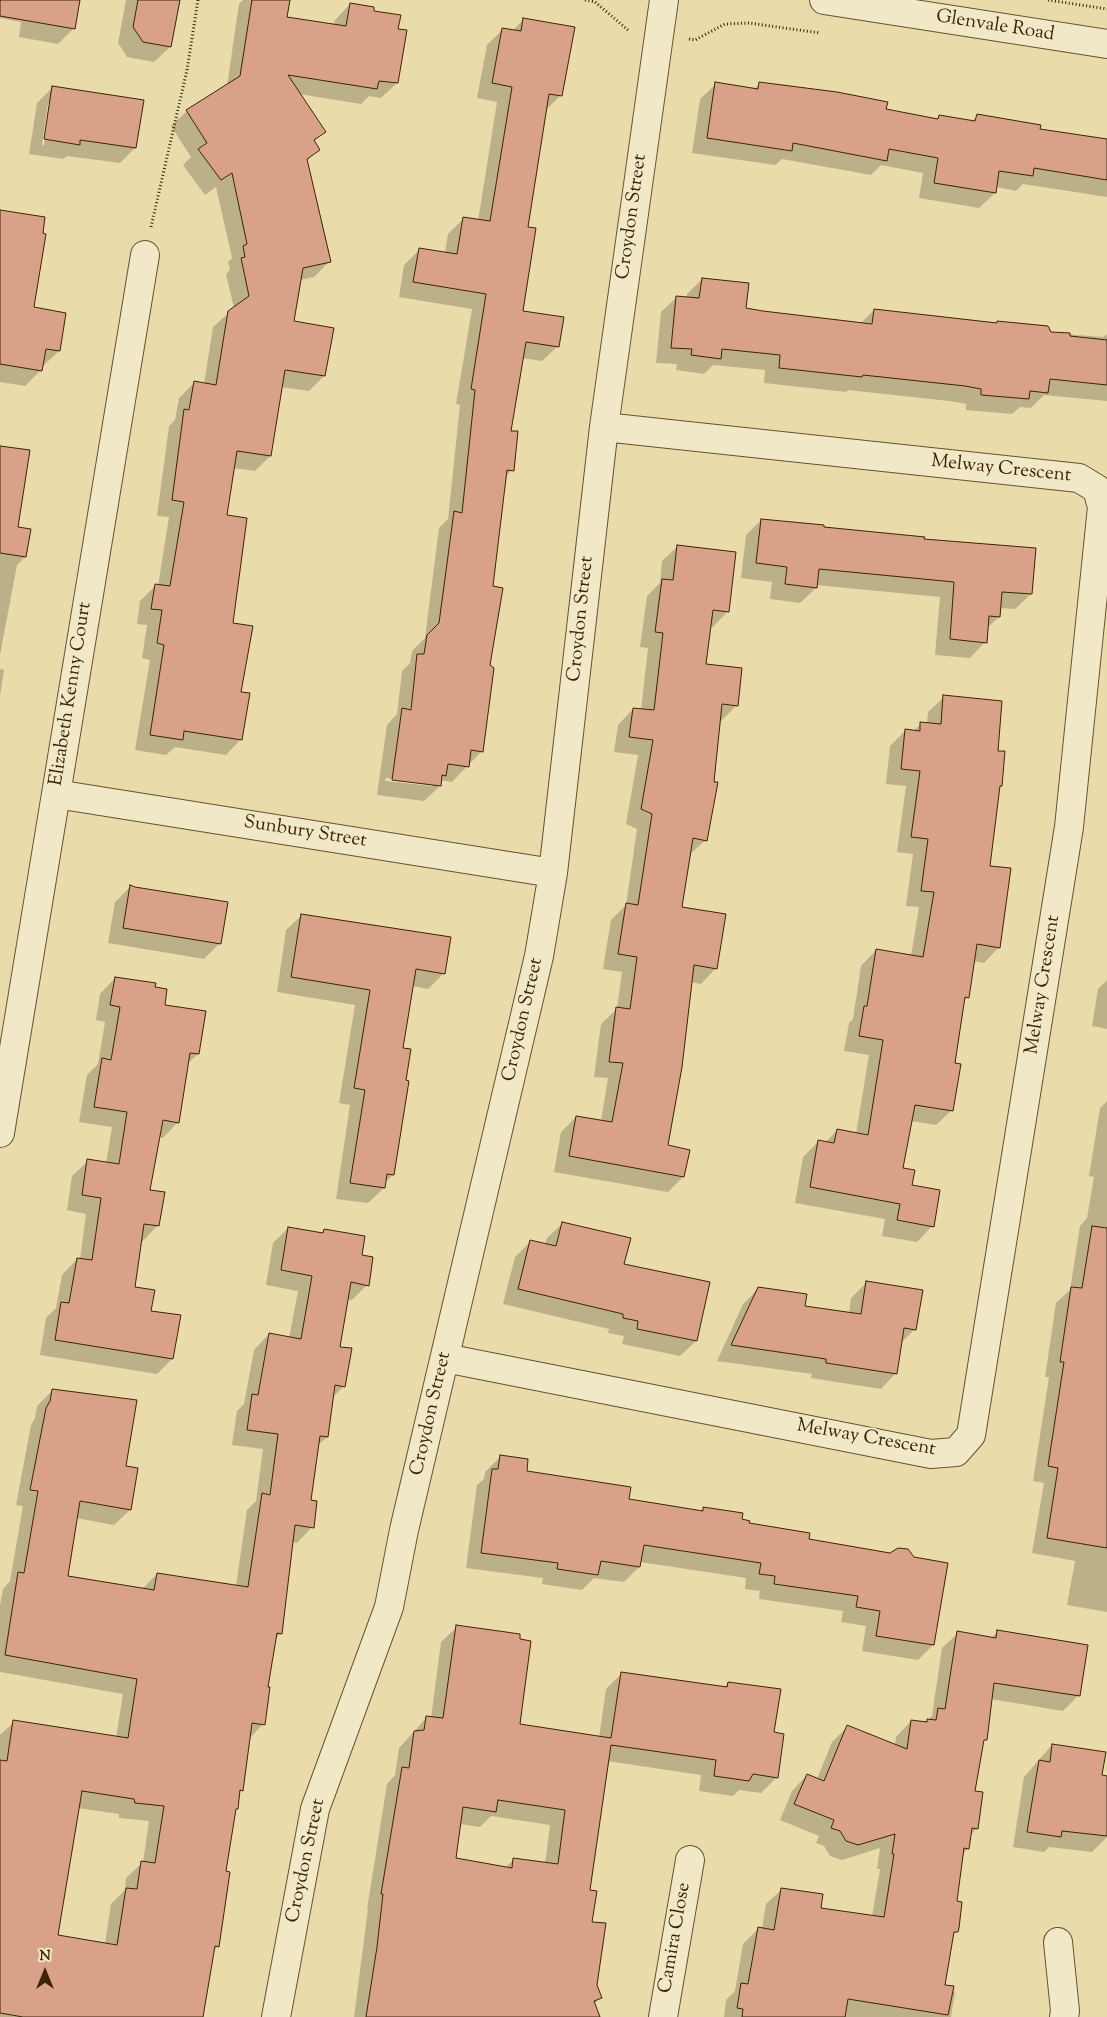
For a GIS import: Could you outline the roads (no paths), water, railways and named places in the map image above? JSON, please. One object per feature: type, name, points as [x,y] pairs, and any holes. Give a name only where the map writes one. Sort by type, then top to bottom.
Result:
[{"type":"street","name":"Croydon Street","points":[[276,2017],[316,1809],[389,1607],[404,1530],[537,965],[554,873],[604,427],[664,0]]},
{"type":"street","name":"Glenvale Road","points":[[824,0],[1107,44]]},
{"type":"street","name":"Elizabeth Kenny Court","points":[[0,1133],[145,256]]},
{"type":"street","name":"Melway Crescent","points":[[445,1358],[931,1454],[956,1452],[971,1434],[1069,826],[1102,507],[1097,489],[1078,478],[604,427]]},
{"type":"street","name":"Sunbury Street","points":[[56,794],[554,873]]},
{"type":"street","name":"Camira Close","points":[[663,2017],[690,1860]]},
{"type":"street","points":[[1058,1942],[1065,2010],[1064,2017]]}]
